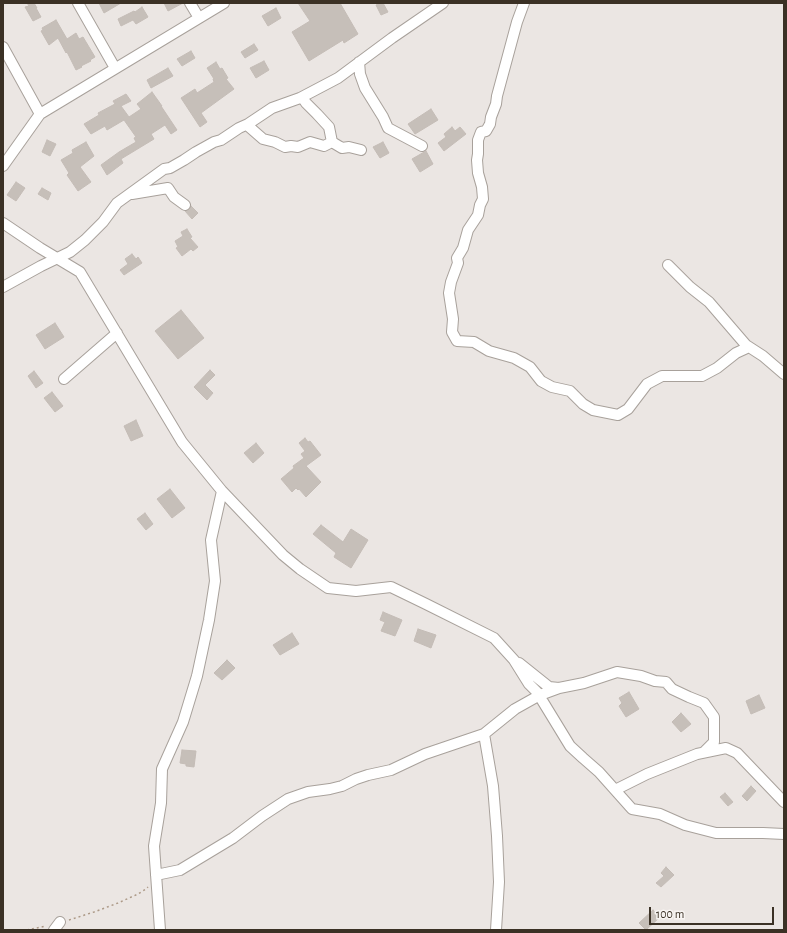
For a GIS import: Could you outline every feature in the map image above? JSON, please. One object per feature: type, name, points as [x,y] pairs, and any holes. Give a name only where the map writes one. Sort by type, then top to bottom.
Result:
[{"type":"street","points":[[78,3],[115,68]]},
{"type":"street","points":[[190,3],[199,18]]},
{"type":"street","points":[[3,166],[40,114],[224,3]]},
{"type":"street","points":[[426,15],[429,3]]},
{"type":"street","points":[[3,288],[41,266],[70,252],[85,240],[103,222],[118,203],[164,169],[170,168],[214,142],[221,140],[272,108],[302,97],[338,78],[443,3]]},
{"type":"street","points":[[524,3],[515,30],[490,124],[486,131],[480,132],[478,140],[478,173],[482,187],[483,199],[478,215],[468,230],[464,248],[457,258],[458,263],[450,282],[449,293],[453,319],[452,332],[457,341],[474,342],[489,351],[514,358],[530,367],[541,381],[552,387],[570,391],[583,404],[593,410],[618,416],[628,409],[647,384],[662,376],[702,376],[717,368],[736,353],[749,347]]},
{"type":"street","points":[[3,46],[40,114]]},
{"type":"street","points":[[359,62],[360,74],[365,88],[388,128],[422,146]]},
{"type":"street","points":[[302,97],[306,104],[329,127],[332,142],[342,148],[349,147],[361,150]]},
{"type":"street","points":[[247,125],[263,139],[275,142],[285,147],[298,147],[310,142],[324,146],[332,142]]},
{"type":"street","points":[[130,195],[168,188],[174,197],[185,205]]},
{"type":"street","points":[[3,223],[40,248],[80,272],[182,442],[222,491],[283,555],[300,569],[328,588],[356,591],[391,587],[494,638],[514,660],[529,684],[538,694],[570,746],[599,772],[632,809],[660,814],[685,825],[716,833],[763,832],[784,834]]},
{"type":"street","points":[[668,265],[690,287],[709,302],[746,345],[763,356],[784,374]]},
{"type":"street","points":[[64,379],[117,333]]},
{"type":"street","points":[[160,930],[154,846],[161,803],[162,769],[183,722],[197,676],[208,627],[215,581],[211,540],[222,491]]},
{"type":"street","points":[[514,660],[549,686],[559,688]]},
{"type":"street","points":[[156,875],[180,870],[233,838],[288,799],[308,792],[342,786],[368,775],[391,770],[425,754],[484,734],[538,694],[584,683],[617,672],[641,676],[655,681],[666,682],[672,689],[704,703],[714,717],[714,742],[703,753]]},
{"type":"street","points":[[484,734],[493,786],[497,836],[499,882],[496,930]]},
{"type":"street","points":[[615,790],[647,774],[697,754],[726,748],[736,753],[784,802]]},
{"type":"path","points":[[27,930],[57,926],[118,903],[146,889],[156,875]]},
{"type":"building","points":[[27,3],[34,3],[41,17],[33,21],[25,7],[29,6]]},
{"type":"building","points":[[99,3],[121,3],[104,13]]},
{"type":"building","points":[[164,3],[183,3],[168,11]]},
{"type":"building","points":[[298,3],[340,3],[358,34],[344,43],[343,40],[309,61],[292,32],[310,21]]},
{"type":"building","points":[[383,3],[388,12],[381,15],[376,5]]},
{"type":"building","points":[[142,7],[148,17],[136,24],[133,20],[121,26],[118,19],[134,11],[135,12]]},
{"type":"building","points":[[276,8],[281,18],[268,26],[262,16]]},
{"type":"building","points":[[56,20],[67,39],[76,33],[79,39],[83,37],[95,57],[90,60],[91,61],[76,70],[58,38],[49,45],[41,31],[43,30],[42,28]]},
{"type":"building","points":[[254,44],[258,50],[245,58],[241,52]]},
{"type":"building","points":[[191,51],[195,58],[182,66],[177,59]]},
{"type":"building","points":[[264,61],[269,70],[256,78],[250,68]]},
{"type":"building","points":[[216,62],[220,69],[222,68],[228,78],[226,79],[234,89],[201,113],[207,122],[200,127],[181,98],[195,89],[197,93],[214,82],[214,79],[207,68]]},
{"type":"building","points":[[168,68],[173,76],[151,88],[147,80]]},
{"type":"building","points":[[152,92],[177,130],[171,134],[165,125],[151,134],[154,139],[121,159],[123,163],[107,175],[101,165],[136,142],[134,138],[136,137],[124,120],[107,130],[105,126],[91,134],[84,124],[99,115],[98,113],[115,104],[113,101],[126,94],[131,101],[121,106],[129,117],[141,109],[137,104]]},
{"type":"building","points":[[431,109],[438,120],[415,134],[408,124]]},
{"type":"building","points":[[452,127],[455,131],[460,127],[466,134],[444,151],[438,143],[446,137],[444,134]]},
{"type":"building","points":[[47,140],[56,144],[50,156],[42,152]]},
{"type":"building","points":[[86,142],[94,156],[80,167],[91,182],[78,191],[67,175],[69,173],[61,160],[73,153],[72,150]]},
{"type":"building","points":[[383,142],[389,153],[380,158],[373,147]]},
{"type":"building","points":[[426,151],[433,164],[420,172],[412,159]]},
{"type":"building","points":[[16,182],[25,188],[16,201],[7,195]]},
{"type":"building","points":[[42,188],[51,193],[48,200],[38,194]]},
{"type":"building","points":[[191,206],[198,213],[192,219],[185,211],[190,209]]},
{"type":"building","points":[[187,229],[192,237],[190,238],[198,247],[193,251],[191,249],[182,256],[176,248],[178,247],[175,241],[183,236],[181,232]]},
{"type":"building","points":[[132,254],[136,259],[138,257],[142,263],[124,275],[120,270],[128,264],[125,259]]},
{"type":"building","points":[[181,310],[204,338],[178,359],[155,331]]},
{"type":"building","points":[[55,323],[64,337],[45,349],[36,335]]},
{"type":"building","points":[[210,370],[215,375],[205,385],[213,393],[207,400],[194,387]]},
{"type":"building","points":[[34,371],[43,383],[36,388],[28,376]]},
{"type":"building","points":[[52,392],[63,406],[55,412],[44,398]]},
{"type":"building","points":[[136,420],[143,436],[131,441],[124,426]]},
{"type":"building","points":[[305,438],[308,442],[310,441],[321,455],[306,466],[321,482],[306,497],[299,489],[298,490],[296,488],[292,492],[281,479],[294,468],[293,466],[304,458],[301,454],[305,451],[299,443]]},
{"type":"building","points":[[256,443],[264,453],[253,463],[244,453]]},
{"type":"building","points":[[170,489],[185,508],[172,518],[157,499]]},
{"type":"building","points":[[145,513],[153,524],[146,530],[137,519]]},
{"type":"building","points":[[321,525],[343,542],[351,529],[368,540],[351,568],[334,557],[336,553],[313,534]]},
{"type":"building","points":[[383,612],[402,620],[395,636],[381,631],[385,622],[380,620]]},
{"type":"building","points":[[418,629],[436,635],[431,648],[414,641]]},
{"type":"building","points":[[292,633],[299,644],[280,655],[273,645]]},
{"type":"building","points":[[227,660],[235,668],[222,680],[214,673]]},
{"type":"building","points":[[629,692],[639,709],[626,717],[619,706],[622,703],[619,698]]},
{"type":"building","points":[[759,695],[765,708],[751,714],[746,701]]},
{"type":"building","points":[[681,713],[691,724],[681,732],[672,722]]},
{"type":"building","points":[[182,750],[196,751],[194,767],[186,766],[186,764],[180,763]]},
{"type":"building","points":[[751,786],[756,791],[747,801],[742,796]]},
{"type":"building","points":[[725,793],[733,802],[728,806],[720,797]]},
{"type":"building","points":[[666,867],[674,875],[661,887],[656,883],[664,876],[661,873]]},
{"type":"building","points":[[653,910],[660,917],[646,930],[639,923]]}]
